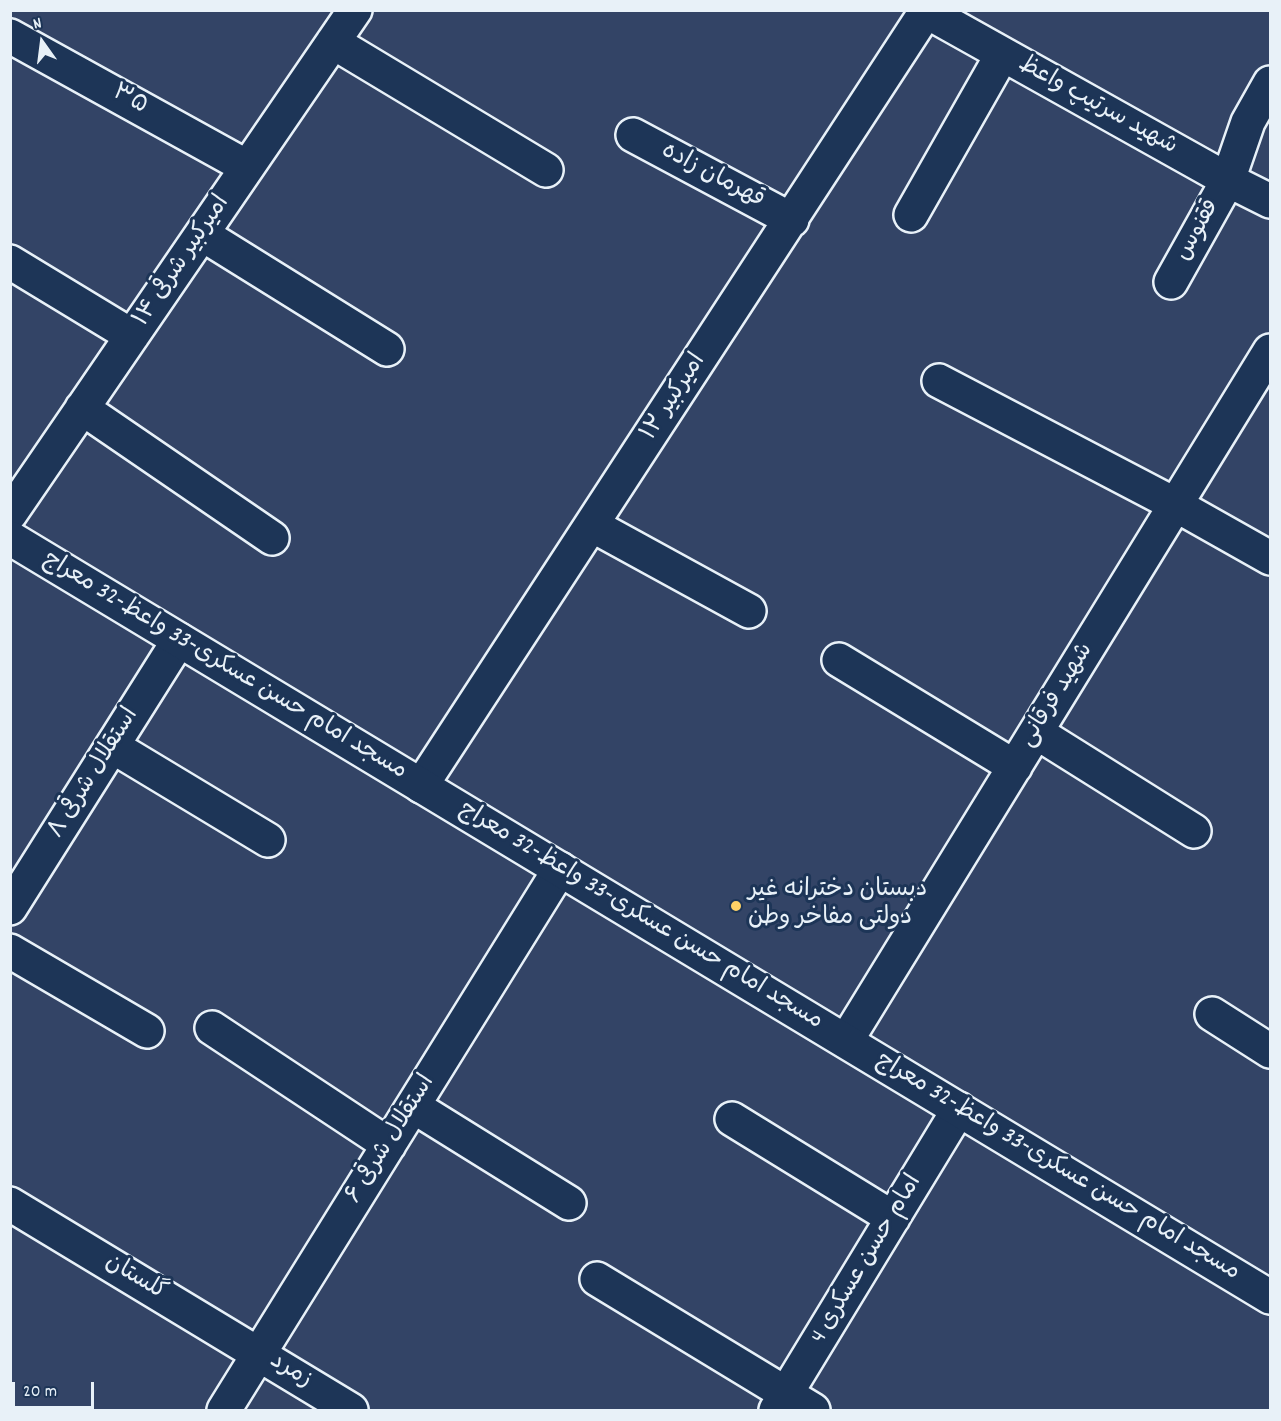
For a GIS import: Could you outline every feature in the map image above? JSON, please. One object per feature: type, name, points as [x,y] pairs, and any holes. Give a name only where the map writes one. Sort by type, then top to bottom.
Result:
[{"type":"street","name":"۱۴ امیرکبیر شرقی","points":[[10,514],[355,10]]},
{"type":"street","name":"شهید سرتیپ واعظ","points":[[926,11],[1228,180],[1270,201]]},
{"type":"street","name":"امیرکبیر ۱۲","points":[[422,786],[926,11]]},
{"type":"street","name":"۳۵","points":[[10,36],[247,167]]},
{"type":"street","points":[[333,42],[546,170]]},
{"type":"street","points":[[911,215],[1002,55]]},
{"type":"street","name":"ققنوس","points":[[1171,282],[1228,180],[1248,122],[1270,83]]},
{"type":"street","name":"قهرمان زاده","points":[[633,135],[792,220]]},
{"type":"street","points":[[202,234],[387,349]]},
{"type":"street","points":[[10,262],[132,336]]},
{"type":"street","name":"شهید فرقانی","points":[[846,1041],[1270,351]]},
{"type":"street","points":[[939,381],[1176,505],[1270,558]]},
{"type":"street","points":[[82,408],[272,538]]},
{"type":"street","points":[[592,525],[749,611]]},
{"type":"street","name":"مسجد امام حسن عسکری-33 واعظ-32 معراج","points":[[10,538],[959,1109],[1269,1292]]},
{"type":"street","name":"استقلال شرقی ۸","points":[[11,905],[179,639]]},
{"type":"street","points":[[839,660],[1015,767]]},
{"type":"street","points":[[1036,732],[1194,831]]},
{"type":"street","points":[[112,746],[268,840]]},
{"type":"street","name":"استقلال شرقی ۶","points":[[224,1410],[560,869]]},
{"type":"street","points":[[10,951],[147,1031]]},
{"type":"street","points":[[1212,1014],[1270,1051]]},
{"type":"street","points":[[212,1028],[389,1145]]},
{"type":"street","points":[[413,1106],[569,1203]]},
{"type":"street","name":"امام حسن عسکری 4","points":[[792,1405],[893,1218],[959,1109]]},
{"type":"street","points":[[732,1119],[893,1218]]},
{"type":"street","name":"گلستان","points":[[10,1204],[259,1354]]},
{"type":"street","points":[[597,1279],[792,1405]]},
{"type":"street","name":"زمرد","points":[[259,1354],[351,1410]]},
{"type":"place","name":"دبستان دخترانه غیر دولتی مفاخر وطن","points":[[736,906]]}]
